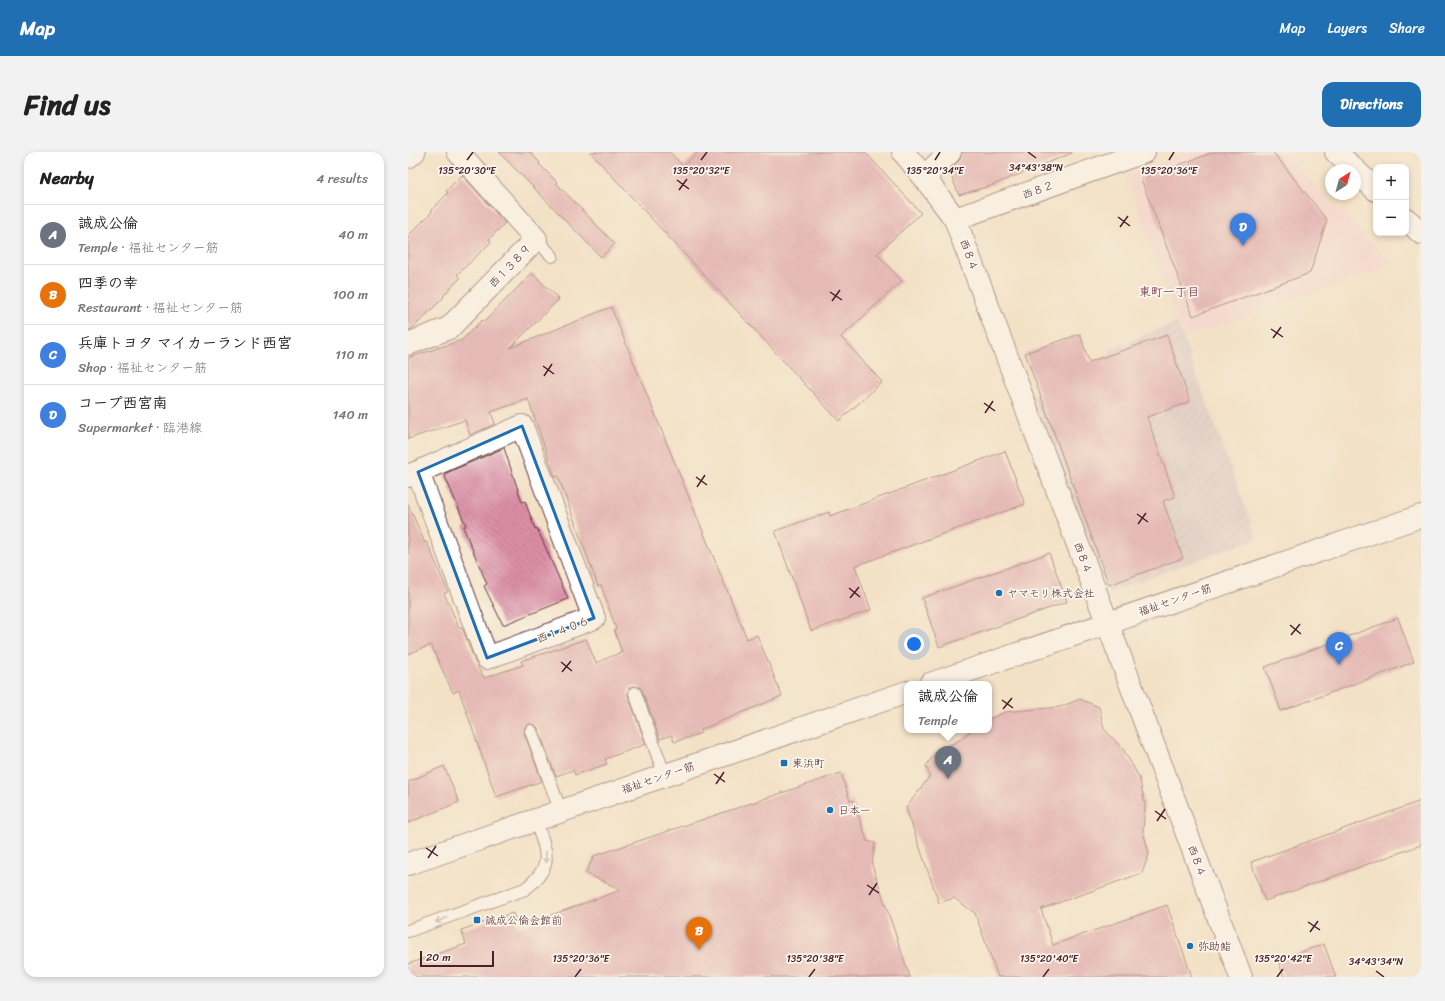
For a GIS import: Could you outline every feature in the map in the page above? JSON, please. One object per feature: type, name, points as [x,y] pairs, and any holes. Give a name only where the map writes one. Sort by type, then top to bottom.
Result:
[{"type":"street","points":[[408,157],[414,152]]},
{"type":"street","name":"西１３８９","points":[[408,344],[449,328],[536,239],[458,152]]},
{"type":"street","name":"西８４","points":[[903,152],[924,177],[955,219],[1241,977]]},
{"type":"street","points":[[924,177],[950,152]]},
{"type":"street","name":"西８２","points":[[955,219],[1098,160],[1144,152]]},
{"type":"street","points":[[1336,152],[1349,164]]},
{"type":"street","points":[[1361,176],[1373,187]]},
{"type":"street","points":[[1409,222],[1421,233]]},
{"type":"street","name":"西１４０６","points":[[522,426],[594,618],[487,658],[413,474],[522,426]]},
{"type":"street","name":"福祉センター筋","points":[[939,681],[1421,516]]},
{"type":"street","name":"福祉センター筋","points":[[408,864],[904,693]]},
{"type":"lane","points":[[536,239],[552,256]]},
{"type":"lane","points":[[635,693],[665,776]]},
{"type":"lane","points":[[531,731],[561,812]]},
{"type":"lane","points":[[408,931],[525,889],[534,882],[542,873],[547,862],[546,848],[536,820]]},
{"type":"highlighted area","points":[[522,426],[594,618],[487,658],[418,472]]},
{"type":"shaded area","points":[[1188,152],[1282,152],[1325,196],[1325,200],[1329,200],[1393,265],[1183,338],[1126,175]]},
{"type":"shaded area","points":[[1177,322],[1257,538],[1109,593],[1032,395],[1114,365],[1109,349]]},
{"type":"building","points":[[499,152],[530,152],[540,163],[539,164],[557,182],[556,183],[615,244],[601,257]]},
{"type":"building","points":[[590,152],[670,152],[683,166],[698,152],[865,152],[921,213],[877,254],[902,281],[841,337],[882,382],[839,421]]},
{"type":"building","points":[[962,152],[1072,153],[990,186],[959,195],[949,170],[959,161]]},
{"type":"building","points":[[1214,152],[1273,152],[1327,220],[1310,273],[1193,316],[1141,179]]},
{"type":"building","points":[[462,175],[505,223],[489,239],[491,242],[457,275],[460,278],[443,296],[444,297],[413,328],[408,331],[408,236],[432,212],[431,211],[448,193],[446,191]]},
{"type":"building","points":[[532,273],[559,299],[510,348],[611,307],[747,639],[757,635],[782,696],[700,730],[701,733],[674,742],[672,735],[660,739],[642,690],[640,687],[633,686],[629,688],[628,695],[646,744],[605,759],[607,764],[575,775],[573,770],[556,776],[538,728],[535,725],[529,724],[525,727],[524,733],[542,781],[496,797],[459,690],[453,693],[431,645],[408,654],[408,504],[425,543],[427,542],[448,592],[444,593],[459,628],[462,627],[475,662],[484,678],[523,665],[521,661],[586,639],[596,663],[622,652],[601,585],[598,586],[558,476],[555,477],[528,399],[491,412],[495,424],[470,435],[465,420],[408,439],[408,358],[462,340],[482,320],[484,322]]},
{"type":"building","points":[[1080,334],[1089,362],[1167,335],[1190,402],[1147,417],[1175,497],[1163,501],[1183,558],[1109,585],[1025,353]]},
{"type":"building","points":[[504,448],[522,502],[525,501],[535,529],[537,528],[568,599],[503,625],[484,586],[487,584],[463,527],[466,526],[444,474]]},
{"type":"building","points":[[1005,451],[1025,504],[855,566],[871,610],[811,631],[775,531],[829,512],[830,516]]},
{"type":"building","points":[[1049,553],[1067,602],[939,647],[922,598]]},
{"type":"building","points":[[1398,618],[1414,662],[1281,711],[1265,667]]},
{"type":"building","points":[[1080,699],[1099,707],[1104,729],[1123,749],[1139,777],[1145,804],[1143,831],[1149,854],[1142,873],[1041,909],[1053,945],[1167,905],[1192,977],[998,977],[975,913],[954,898],[939,903],[906,808],[930,776],[926,766],[936,752],[958,741],[968,733],[992,733],[992,718],[1005,712],[1060,707]]},
{"type":"building","points":[[444,766],[459,802],[408,823],[408,782]]},
{"type":"building","points":[[841,773],[850,801],[853,800],[867,841],[875,843],[872,865],[910,977],[408,977],[408,964],[466,944],[461,930],[513,913],[518,927],[621,890],[586,873],[594,856]]},
{"type":"building","points":[[1421,801],[1421,845],[1265,901],[1251,862]]},
{"type":"building","points":[[1324,944],[1336,977],[1284,977],[1278,960]]},
{"type":"place","name":"コープ西宮南","points":[[1243,246]]},
{"type":"place","name":"ヤマモリ株式会社","points":[[999,593]]},
{"type":"place","name":"兵庫トヨタ マイカーランド西宮","points":[[1339,665]]},
{"type":"place","name":"東浜町","points":[[784,763]]},
{"type":"place","name":"誠成公倫","points":[[948,779]]},
{"type":"place","name":"日本一","points":[[830,810]]},
{"type":"place","name":"誠成公倫会館前","points":[[477,920]]},
{"type":"place","name":"弥助鮨","points":[[1190,946]]},
{"type":"place","name":"四季の幸","points":[[699,950]]},
{"type":"district","name":"東町一丁目","points":[[1169,292]]}]
